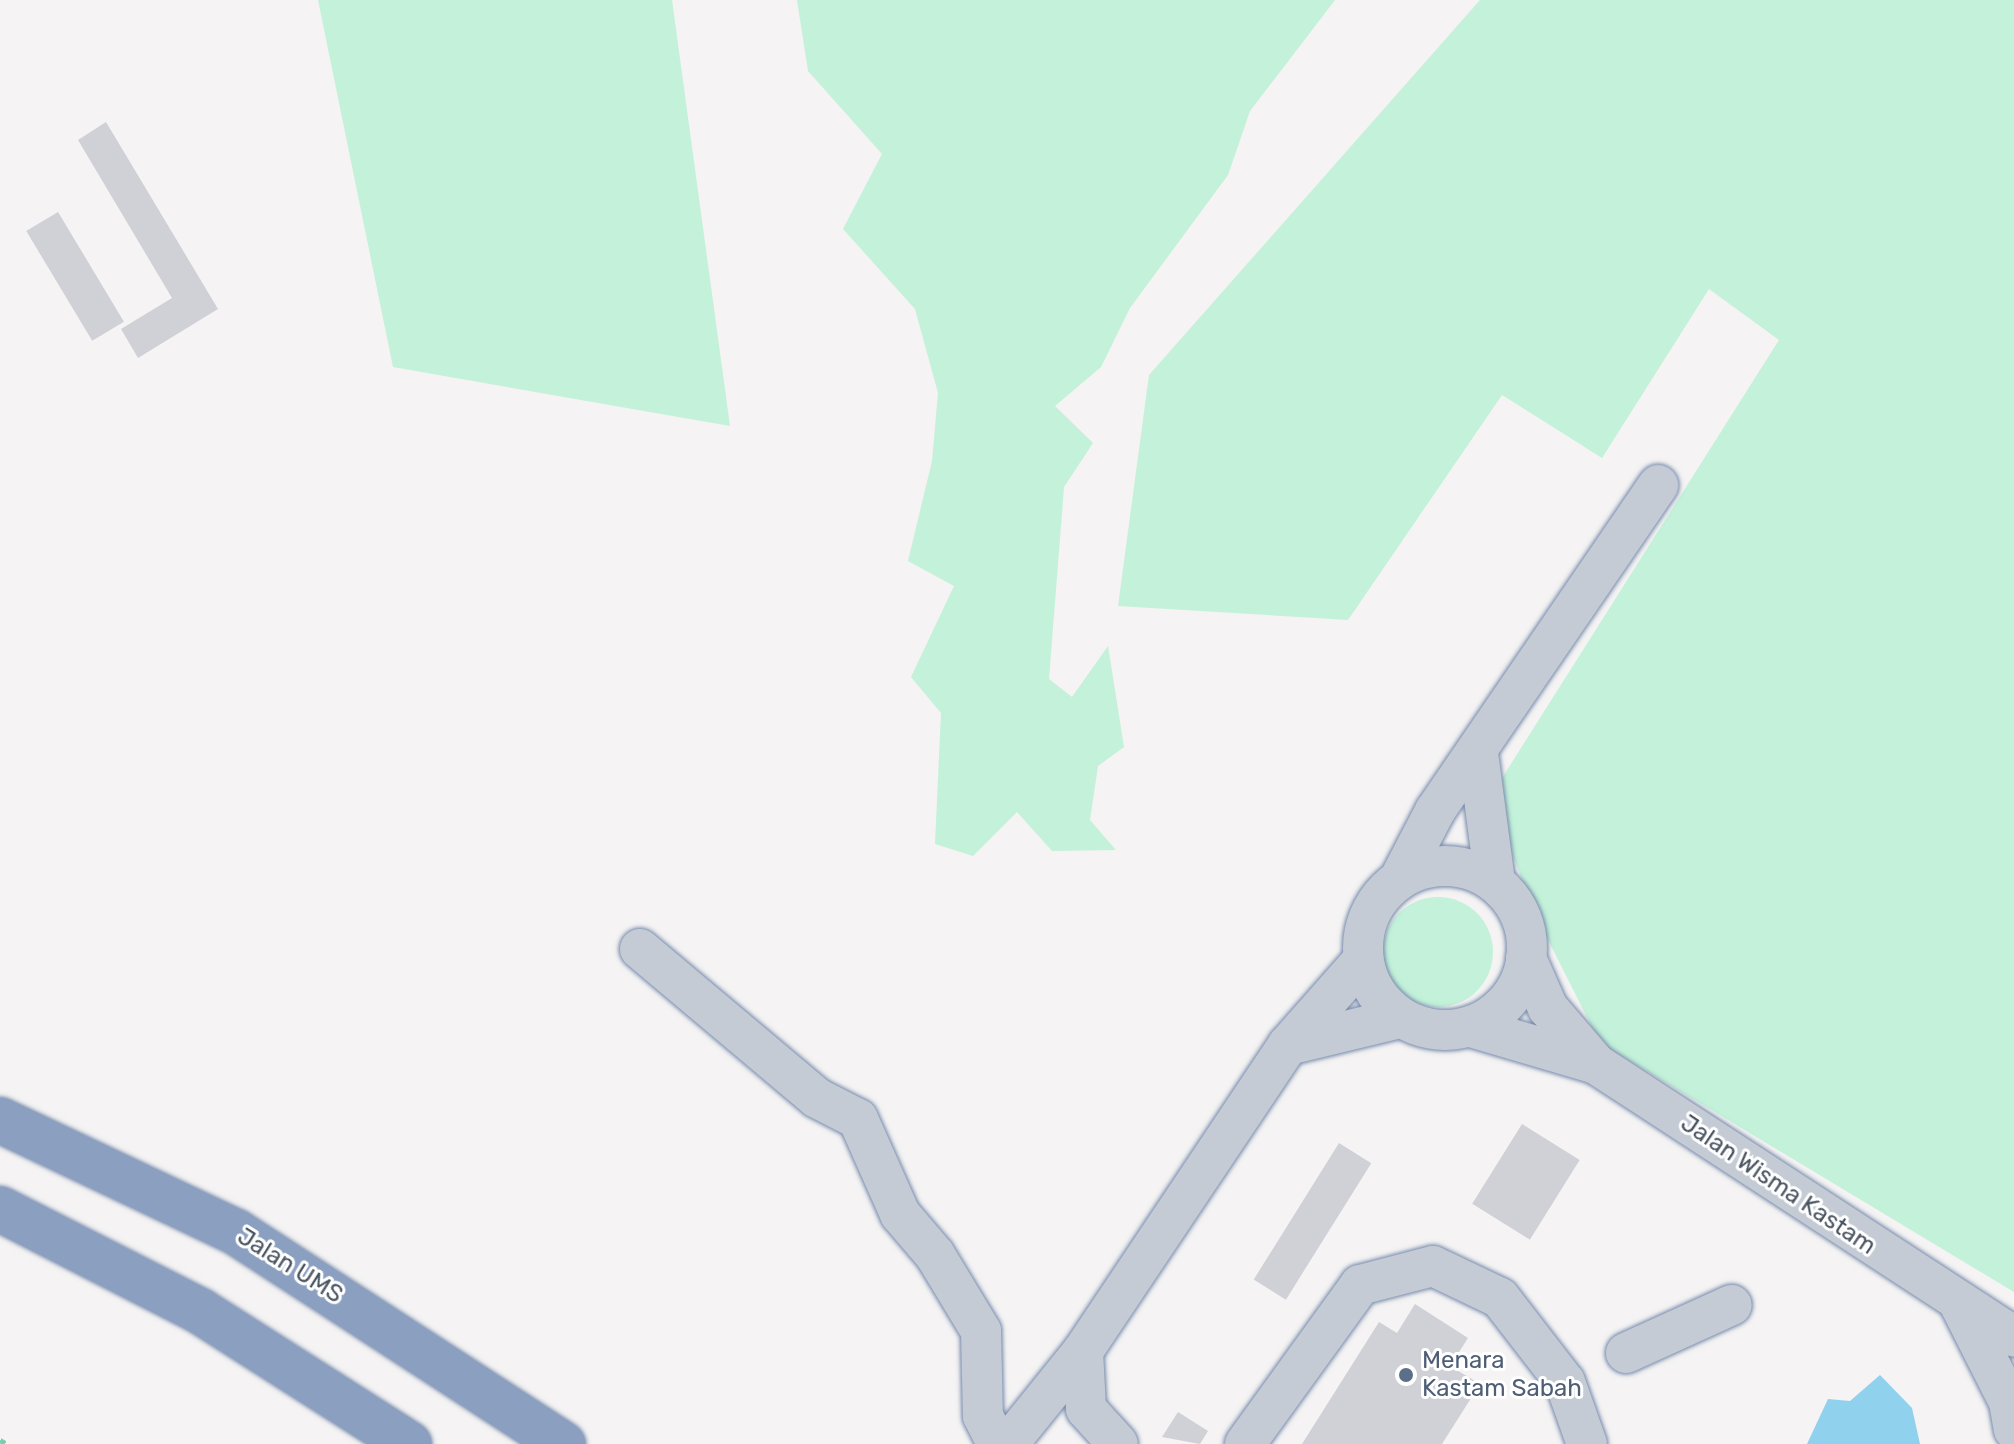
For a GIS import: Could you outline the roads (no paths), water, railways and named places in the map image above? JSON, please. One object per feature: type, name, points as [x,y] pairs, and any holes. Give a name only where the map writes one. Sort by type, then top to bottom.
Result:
[{"type":"highway","name":"Jalan UMS","points":[[0,1120],[236,1232],[563,1444]]},
{"type":"highway","points":[[0,1209],[200,1311],[409,1444]]},
{"type":"street","points":[[1596,1064],[1471,1027],[1422,1028],[1400,1018],[1375,993],[1363,960],[1364,929],[1658,485]]},
{"type":"street","points":[[1478,753],[1495,882],[1520,916],[1526,958],[1548,1008],[1596,1064]]},
{"type":"street","points":[[1399,880],[1430,867],[1464,868],[1495,882]]},
{"type":"street","points":[[640,949],[817,1098],[858,1119],[900,1214],[935,1255],[981,1331],[983,1416],[997,1444]]},
{"type":"street","points":[[1471,1027],[1509,1000],[1526,958]]},
{"type":"street","points":[[1008,1444],[1083,1351],[1288,1045],[1363,960]]},
{"type":"street","points":[[1288,1045],[1400,1018]]},
{"type":"street","name":"Jalan Wisma Kastam","points":[[1596,1064],[1960,1305],[2014,1336]]},
{"type":"street","points":[[1245,1444],[1360,1285],[1433,1266],[1500,1298],[1565,1382],[1587,1444]]},
{"type":"street","points":[[1626,1353],[1732,1305]]},
{"type":"street","points":[[1960,1305],[2009,1402],[2014,1430]]},
{"type":"street","points":[[1083,1351],[1086,1409],[1118,1444]]},
{"type":"water","points":[[1880,1375],[1912,1408],[1920,1444],[1807,1444],[1828,1399],[1850,1401]]},
{"type":"place","name":"Menara Kastam Sabah","points":[[1406,1375]]}]
